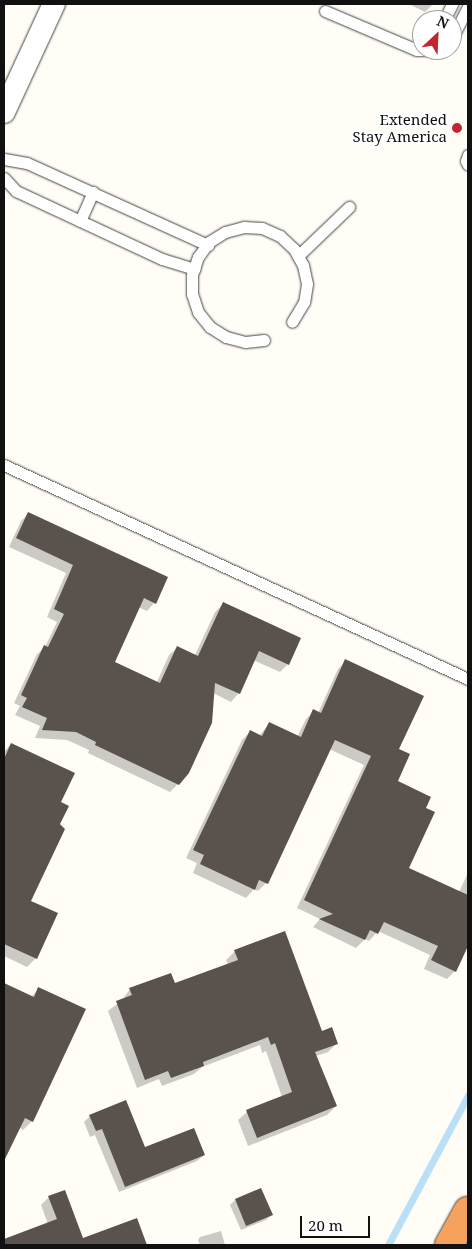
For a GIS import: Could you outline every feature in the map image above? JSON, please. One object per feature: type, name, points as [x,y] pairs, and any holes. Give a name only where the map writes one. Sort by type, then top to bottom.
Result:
[{"type":"highway","points":[[449,1245],[468,1211]]},
{"type":"street","points":[[4,112],[54,4]]},
{"type":"lane","points":[[462,18],[468,6]]},
{"type":"lane","points":[[325,11],[412,48]]},
{"type":"lane","points":[[468,155],[466,161],[468,165]]},
{"type":"lane","points":[[4,159],[27,163],[208,245]]},
{"type":"lane","points":[[4,178],[16,191],[162,258],[194,269]]},
{"type":"lane","points":[[80,221],[93,192]]},
{"type":"lane","points":[[298,256],[349,207]]},
{"type":"lane","points":[[264,340],[245,342],[226,337],[210,327],[198,312],[192,294],[192,275],[198,257],[208,245],[225,232],[244,227],[262,228],[280,236],[298,256],[303,265],[307,284],[304,302],[292,322]]},
{"type":"lane","points":[[4,465],[468,679]]},
{"type":"building","points":[[28,512],[168,577],[156,604],[144,598],[115,662],[160,683],[177,646],[198,656],[223,602],[301,638],[289,665],[259,651],[240,694],[215,683],[212,723],[189,773],[179,785],[95,745],[96,742],[76,732],[42,730],[47,718],[22,707],[27,698],[21,695],[44,645],[48,647],[64,614],[54,609],[73,565],[16,538]]},
{"type":"building","points":[[345,659],[424,696],[399,749],[410,754],[398,781],[431,797],[426,808],[435,812],[409,868],[468,895],[468,946],[456,972],[431,960],[438,946],[384,922],[378,934],[370,930],[365,940],[319,919],[333,914],[304,900],[371,756],[335,740],[268,884],[259,880],[255,890],[200,864],[204,855],[193,850],[250,730],[262,736],[269,722],[301,737],[313,709],[321,713]]},
{"type":"building","points":[[11,743],[75,773],[61,802],[69,806],[60,824],[65,829],[31,901],[58,913],[37,959],[4,944],[4,759]]},
{"type":"building","points":[[285,931],[322,1031],[332,1027],[338,1044],[315,1052],[337,1106],[257,1138],[246,1110],[292,1092],[275,1043],[271,1045],[268,1037],[203,1062],[204,1066],[171,1078],[168,1071],[145,1080],[116,1001],[132,995],[129,988],[171,973],[175,983],[238,960],[234,950]]},
{"type":"building","points":[[4,983],[34,997],[38,987],[86,1009],[33,1122],[25,1118],[4,1161]]},
{"type":"building","points":[[126,1100],[145,1147],[194,1128],[205,1155],[125,1187],[102,1129],[96,1131],[89,1115]]},
{"type":"building","points":[[261,1188],[273,1215],[246,1226],[235,1199]]},
{"type":"building","points":[[65,1190],[83,1238],[137,1218],[147,1245],[4,1245],[4,1239],[57,1219],[48,1196]]},
{"type":"waterway","points":[[388,1245],[468,1095]]},
{"type":"place","name":"Extended Stay America","points":[[457,128]]}]
